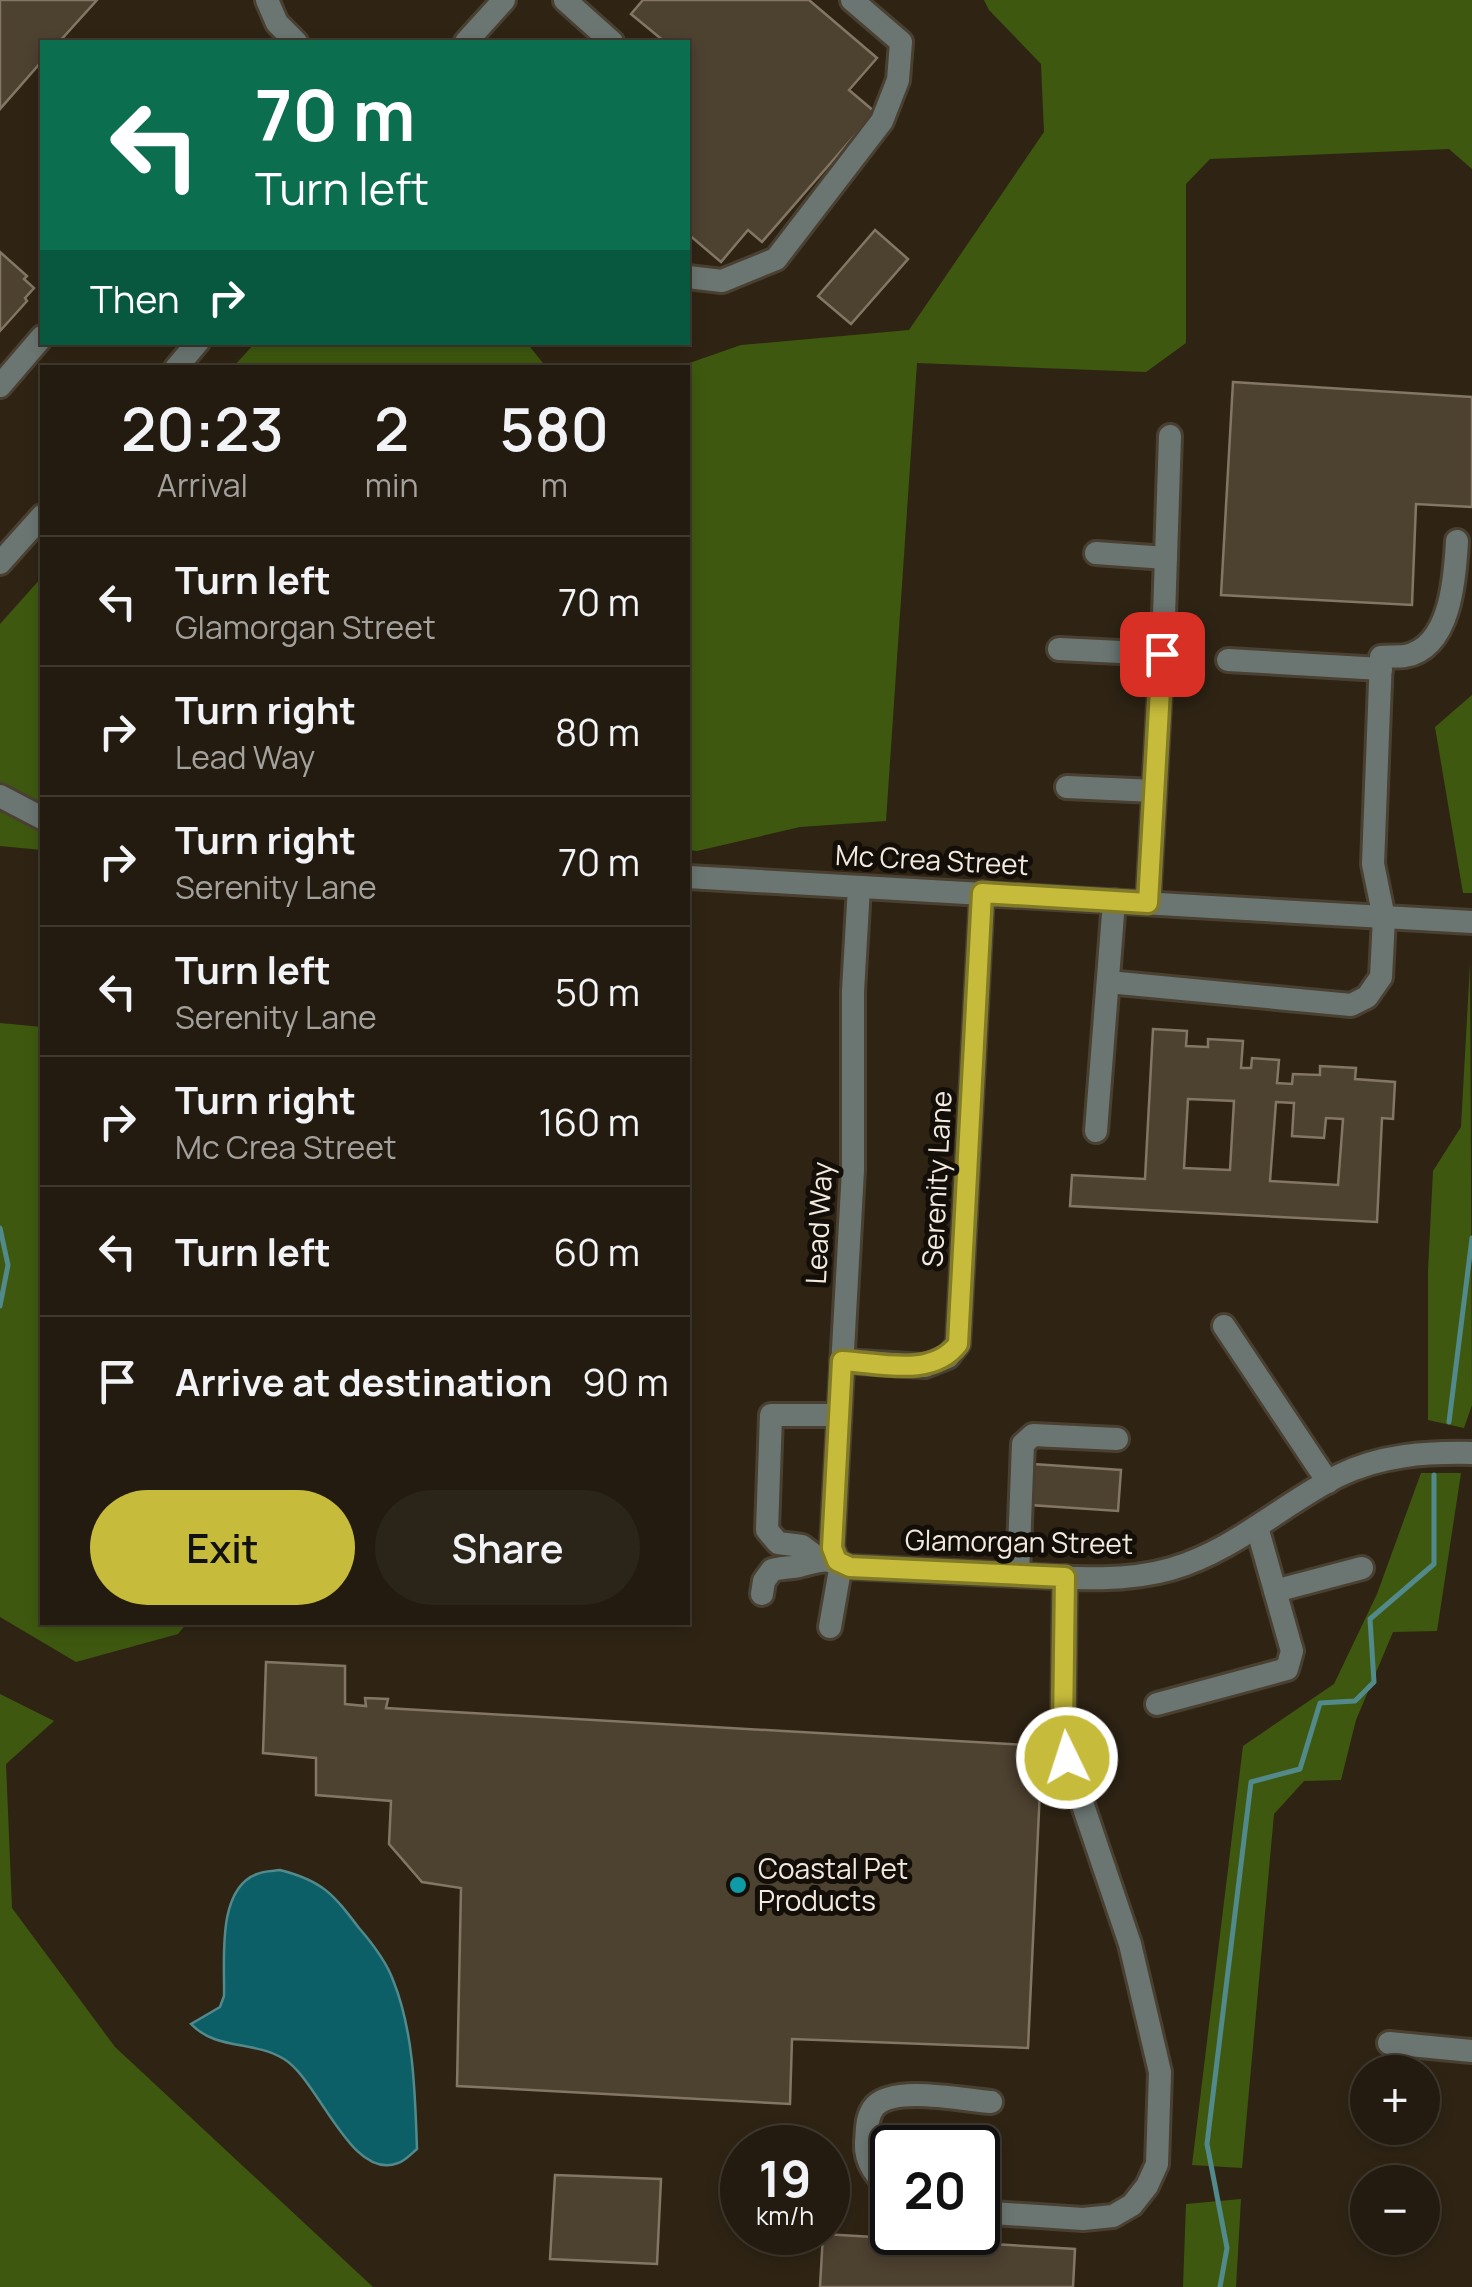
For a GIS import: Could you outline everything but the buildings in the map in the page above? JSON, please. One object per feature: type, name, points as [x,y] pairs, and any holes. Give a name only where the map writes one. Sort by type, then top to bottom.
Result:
[{"type":"street","points":[[267,0],[278,23],[294,40]]},
{"type":"street","points":[[468,40],[504,0]]},
{"type":"street","points":[[690,277],[722,280],[776,259],[882,122],[898,80],[901,42],[852,0]]},
{"type":"street","points":[[582,5],[610,40]]},
{"type":"street","points":[[0,386],[40,339]]},
{"type":"street","points":[[179,365],[195,345]]},
{"type":"street","points":[[1148,903],[1170,436]]},
{"type":"street","points":[[0,563],[40,518]]},
{"type":"street","points":[[1108,982],[1351,1004],[1367,997],[1381,977],[1384,918],[1373,864],[1382,656],[1408,656],[1426,647],[1446,616],[1454,588],[1457,541]]},
{"type":"street","points":[[1096,553],[1166,558]]},
{"type":"street","points":[[1060,649],[1162,654]]},
{"type":"street","points":[[1228,660],[1381,670]]},
{"type":"street","points":[[1067,787],[1154,791]]},
{"type":"street","points":[[0,796],[40,817]]},
{"type":"street","name":"Mc Crea Street","points":[[690,877],[1472,922]]},
{"type":"street","name":"Lead Way","points":[[830,1627],[852,1170],[852,990],[859,886]]},
{"type":"street","name":"Serenity Lane","points":[[842,1361],[925,1366],[948,1358],[958,1344],[982,893]]},
{"type":"street","points":[[1096,1131],[1114,901]]},
{"type":"street","points":[[1224,1326],[1328,1482]]},
{"type":"street","points":[[832,1561],[802,1546],[778,1543],[767,1530],[770,1415],[839,1416]]},
{"type":"street","points":[[1018,1575],[1023,1444],[1033,1436],[1117,1438]]},
{"type":"street","name":"Glamorgan Street","points":[[832,1561],[1018,1575],[1125,1577],[1172,1569],[1218,1551],[1328,1482],[1369,1463],[1401,1456],[1472,1454]]},
{"type":"street","points":[[1157,1704],[1287,1669],[1292,1651],[1257,1527]]},
{"type":"street","points":[[762,1594],[764,1580],[772,1570],[832,1561]]},
{"type":"street","points":[[1275,1591],[1362,1568]]},
{"type":"street","points":[[1000,2213],[1083,2219],[1113,2216],[1132,2206],[1148,2186],[1157,2164],[1160,2072],[1130,1944],[1067,1758],[1063,1730],[1065,1577]]},
{"type":"street","points":[[1388,2043],[1472,2051]]},
{"type":"street","points":[[870,2162],[866,2153],[867,2124],[876,2104],[900,2094],[991,2102]]},
{"type":"green space","points":[[984,0],[1472,0],[1472,169],[1449,149],[1210,159],[1186,184],[1186,343],[1146,372],[917,363],[886,821],[800,827],[690,850],[690,365],[684,365],[741,345],[909,330],[1044,132],[1041,64]]},
{"type":"green space","points":[[253,345],[529,345],[544,365],[235,365]]},
{"type":"green space","points":[[40,579],[40,850],[0,846],[0,624]]},
{"type":"green space","points":[[1472,695],[1472,893],[1463,893],[1435,727]]},
{"type":"green space","points":[[1470,964],[1472,1405],[1464,1428],[1428,1420],[1428,1271],[1433,1171],[1461,1127]]},
{"type":"green space","points":[[0,1023],[40,1027],[40,1625],[185,1625],[178,1634],[76,1662],[0,1617]]},
{"type":"green space","points":[[1421,1473],[1461,1473],[1437,1631],[1393,1632],[1356,1720],[1341,1780],[1304,1781],[1274,1814],[1242,2168],[1192,2165],[1243,1746],[1334,1684],[1377,1594]]},
{"type":"green space","points":[[0,1694],[54,1721],[6,1764],[12,1908],[115,2047],[373,2287],[0,2287]]},
{"type":"green space","points":[[1241,2199],[1236,2287],[1183,2287],[1186,2204]]},
{"type":"water","points":[[280,1870],[317,1884],[334,1898],[374,1946],[393,1980],[412,2063],[417,2149],[401,2162],[381,2165],[365,2158],[336,2126],[297,2070],[284,2059],[212,2038],[191,2024],[220,2007],[224,1996],[224,1946],[235,1895],[244,1882],[257,1874]]},
{"type":"waterway","points":[[0,1228],[8,1265],[0,1306]]},
{"type":"waterway","points":[[1449,1422],[1472,1238]]},
{"type":"waterway","points":[[1220,2287],[1227,2248],[1207,2144],[1251,1782],[1300,1769],[1320,1703],[1355,1701],[1374,1682],[1370,1619],[1434,1564],[1434,1475]]},
{"type":"place","name":"Coastal Pet Products","points":[[738,1885]]},
{"type":"route","points":[[1067,1758],[1063,1730],[1065,1577],[850,1567],[837,1561],[832,1548],[842,1361],[925,1366],[948,1358],[958,1344],[982,893],[1148,903],[1162,654]]}]
